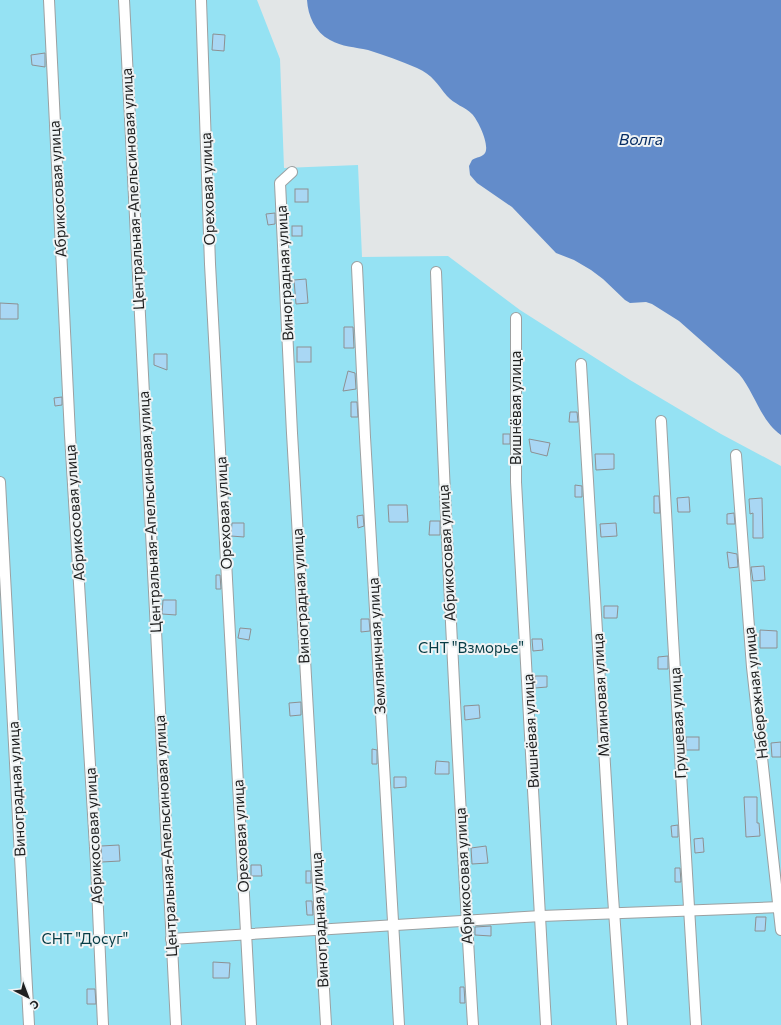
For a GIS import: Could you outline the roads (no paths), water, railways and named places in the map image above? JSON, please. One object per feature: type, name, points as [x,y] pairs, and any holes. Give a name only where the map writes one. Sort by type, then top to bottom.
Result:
[{"type":"lane","name":"Абрикосовая улица","points":[[49,0],[70,435],[95,856],[103,1025]]},
{"type":"lane","name":"Центральная-Апельсиновая улица","points":[[124,0],[176,1025]]},
{"type":"lane","name":"Ореховая улица","points":[[201,0],[210,264],[251,1025]]},
{"type":"lane","name":"Виноградная улица","points":[[292,172],[280,183],[326,1025]]},
{"type":"lane","name":"Земляничная улица","points":[[358,267],[365,437],[399,1025]]},
{"type":"lane","name":"Абрикосовая улица","points":[[436,272],[440,400],[450,612],[473,1025]]},
{"type":"lane","name":"Вишнёвая улица","points":[[516,318],[516,482],[546,1025]]},
{"type":"lane","name":"Малиновая улица","points":[[581,364],[622,1025]]},
{"type":"lane","name":"Грушевая улица","points":[[661,421],[696,1025]]},
{"type":"lane","name":"Набережная улица","points":[[736,455],[752,666],[780,907],[781,930]]},
{"type":"lane","name":"Виноградная улица","points":[[0,482],[29,1025]]},
{"type":"lane","points":[[172,939],[541,916],[780,907]]},
{"type":"water","name":"Волга","points":[[307,0],[781,0],[781,435],[768,422],[745,381],[739,374],[679,321],[652,304],[646,302],[630,303],[591,270],[574,260],[556,253],[512,207],[477,183],[470,175],[469,166],[472,160],[485,153],[486,144],[480,127],[472,114],[450,99],[434,80],[422,71],[374,52],[339,44],[325,37],[313,23]]},
{"type":"park label","name":"СНТ \"Взморье\"","points":[[471,648]]},
{"type":"park label","name":"СНТ \"Досуг\"","points":[[85,939]]}]
